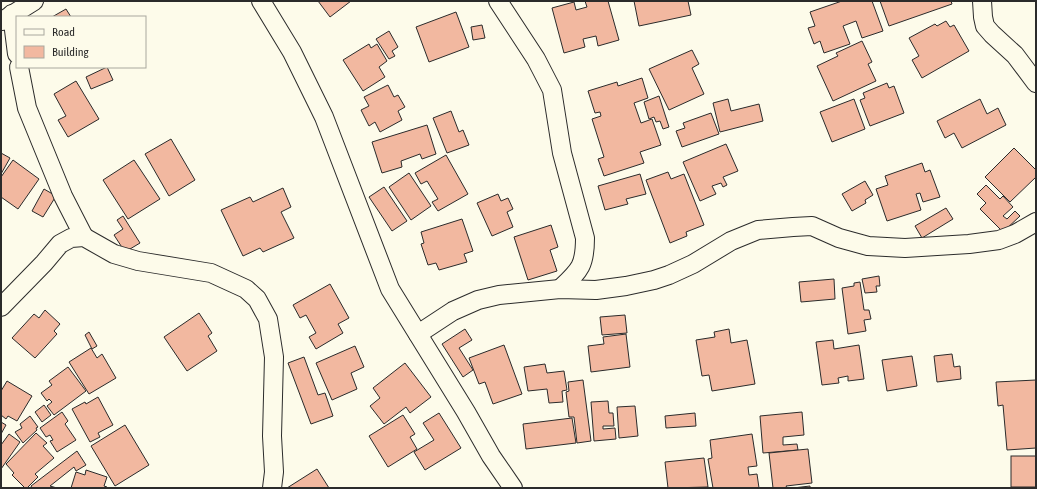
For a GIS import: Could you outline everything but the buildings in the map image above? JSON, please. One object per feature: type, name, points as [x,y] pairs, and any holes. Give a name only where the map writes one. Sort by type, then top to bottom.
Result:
[{"type":"street","points":[[16,51],[6,18],[34,1]]},
{"type":"street","points":[[261,1],[292,52],[324,117],[390,289],[491,456],[513,488]]},
{"type":"street","points":[[498,1],[536,59],[552,90],[562,153],[585,238],[585,251],[582,266],[560,289]]},
{"type":"street","points":[[982,1],[985,26],[1015,55],[1036,83]]},
{"type":"street","points":[[19,68],[27,108],[63,196],[84,237],[114,254],[138,261],[211,273],[246,289],[257,299],[268,319],[274,357],[272,436],[274,472],[272,488]]},
{"type":"street","points":[[418,334],[453,311],[478,300],[499,295],[560,289],[596,290],[626,286],[669,276],[732,241],[758,230],[793,226],[812,226],[839,238],[868,246],[905,248],[969,244],[999,240],[1015,234],[1036,222]]},
{"type":"street","points":[[1,307],[44,263],[60,244],[71,238],[84,237]]}]
